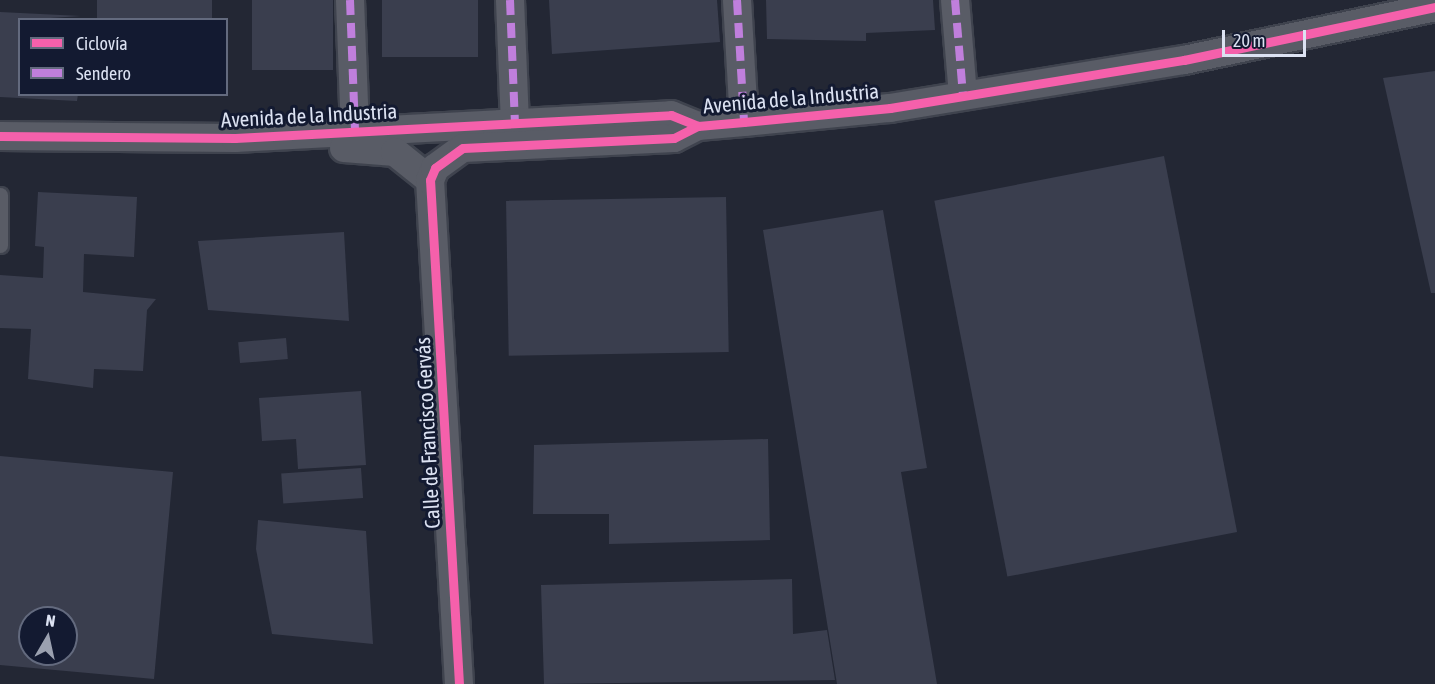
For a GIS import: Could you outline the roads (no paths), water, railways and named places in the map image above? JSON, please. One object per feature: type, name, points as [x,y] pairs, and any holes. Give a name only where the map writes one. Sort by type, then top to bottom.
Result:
[{"type":"street","points":[[350,0],[355,130]]},
{"type":"street","points":[[510,0],[515,122]]},
{"type":"street","points":[[737,0],[744,122]]},
{"type":"street","points":[[955,0],[963,95]]},
{"type":"street","name":"Avenida de la Industria","points":[[0,136],[235,138],[355,130],[671,116],[698,126],[744,122],[963,95],[1246,47],[1435,7]]},
{"type":"street","points":[[235,138],[274,148],[375,147],[413,162],[430,180],[443,159],[463,148],[674,138],[698,126]]},
{"type":"street","name":"Calle de Francisco Gervás","points":[[430,180],[459,684]]},
{"type":"lane","points":[[0,195],[0,245]]}]
